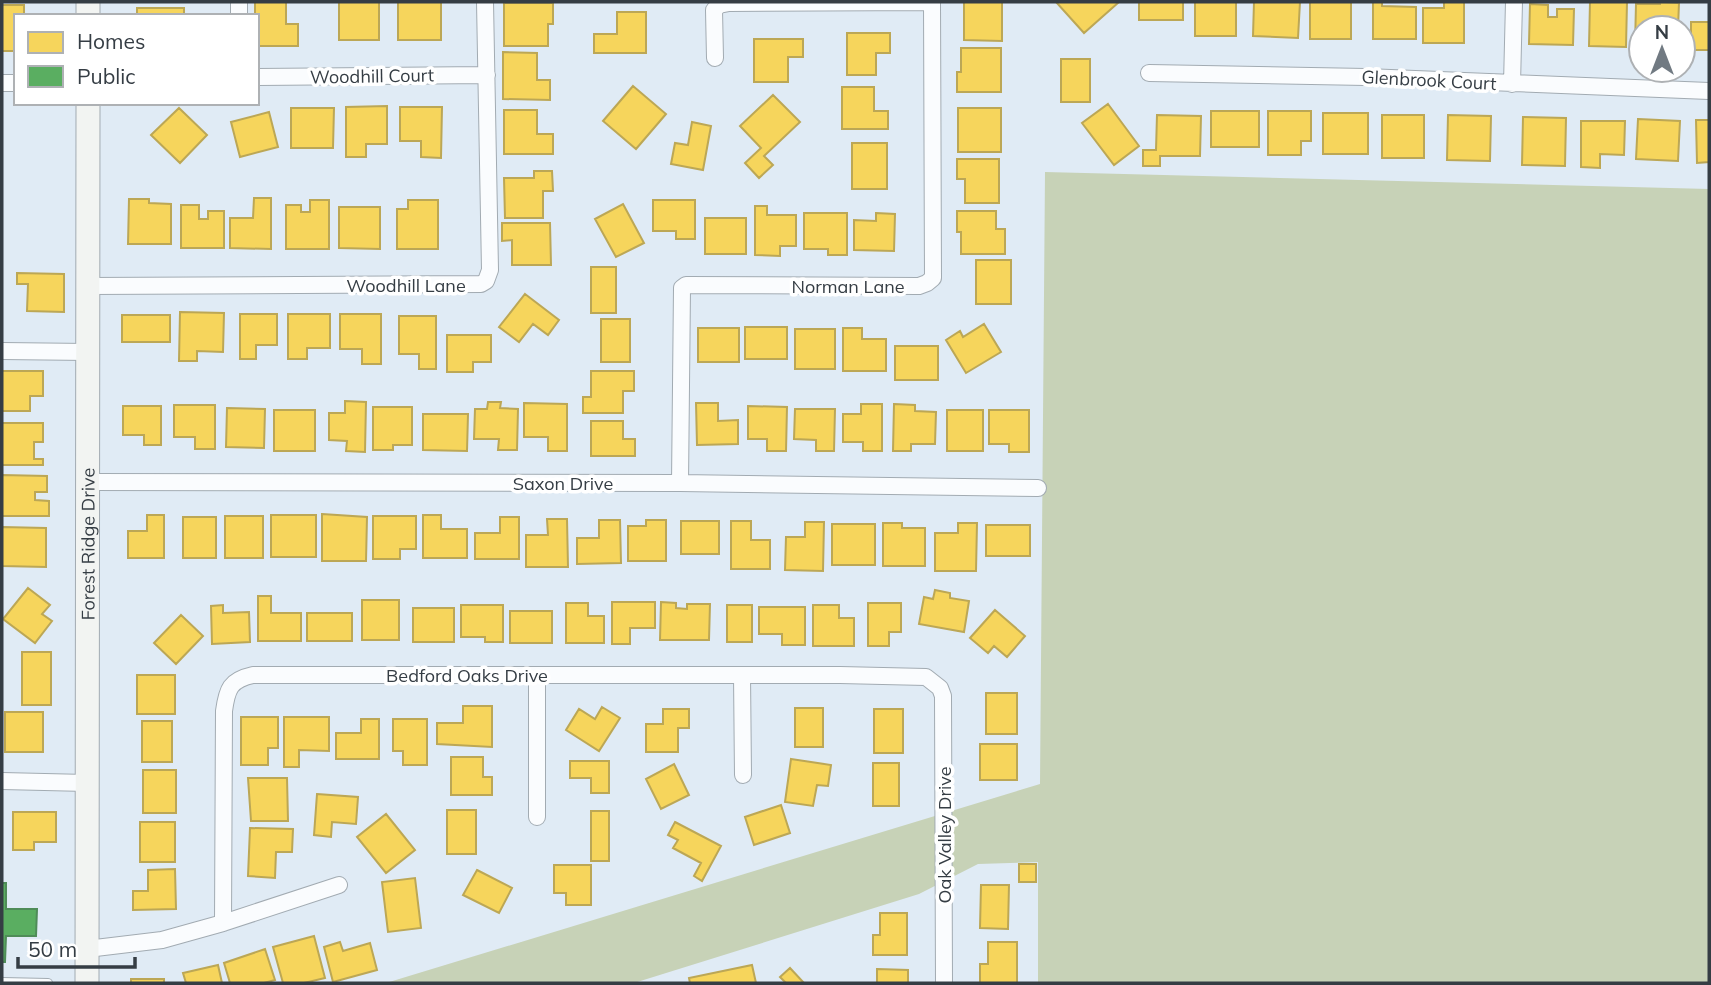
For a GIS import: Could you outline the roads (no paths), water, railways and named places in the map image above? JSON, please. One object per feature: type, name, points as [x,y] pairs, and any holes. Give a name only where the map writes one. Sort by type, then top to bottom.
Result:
[{"type":"main road","name":"Forest Ridge Drive","points":[[86,983],[88,105]]},
{"type":"street","name":"Woodhill Lane","points":[[88,286],[481,284],[486,281],[490,270],[485,2]]},
{"type":"street","points":[[715,58],[714,10],[719,5],[932,2]]},
{"type":"street","name":"Norman Lane","points":[[680,483],[682,288],[685,285],[919,286],[927,284],[933,278],[932,2]]},
{"type":"street","points":[[1512,84],[1514,2]]},
{"type":"street","name":"Glenbrook Court","points":[[1149,73],[1366,77],[1709,91]]},
{"type":"street","name":"Woodhill Court","points":[[259,77],[487,75]]},
{"type":"street","points":[[2,351],[88,352]]},
{"type":"street","name":"Saxon Drive","points":[[87,482],[680,483],[1038,488]]},
{"type":"street","points":[[742,675],[743,775]]},
{"type":"street","name":"Bedford Oaks Drive","points":[[223,923],[224,710],[227,694],[232,684],[240,678],[742,675],[926,677],[940,688]]},
{"type":"street","points":[[537,676],[537,817]]},
{"type":"street","name":"Oak Valley Drive","points":[[940,688],[943,709],[944,983]]},
{"type":"street","points":[[2,781],[87,782]]},
{"type":"street","points":[[86,949],[162,940],[339,885]]},
{"type":"lane","points":[[2,982],[48,983]]}]
